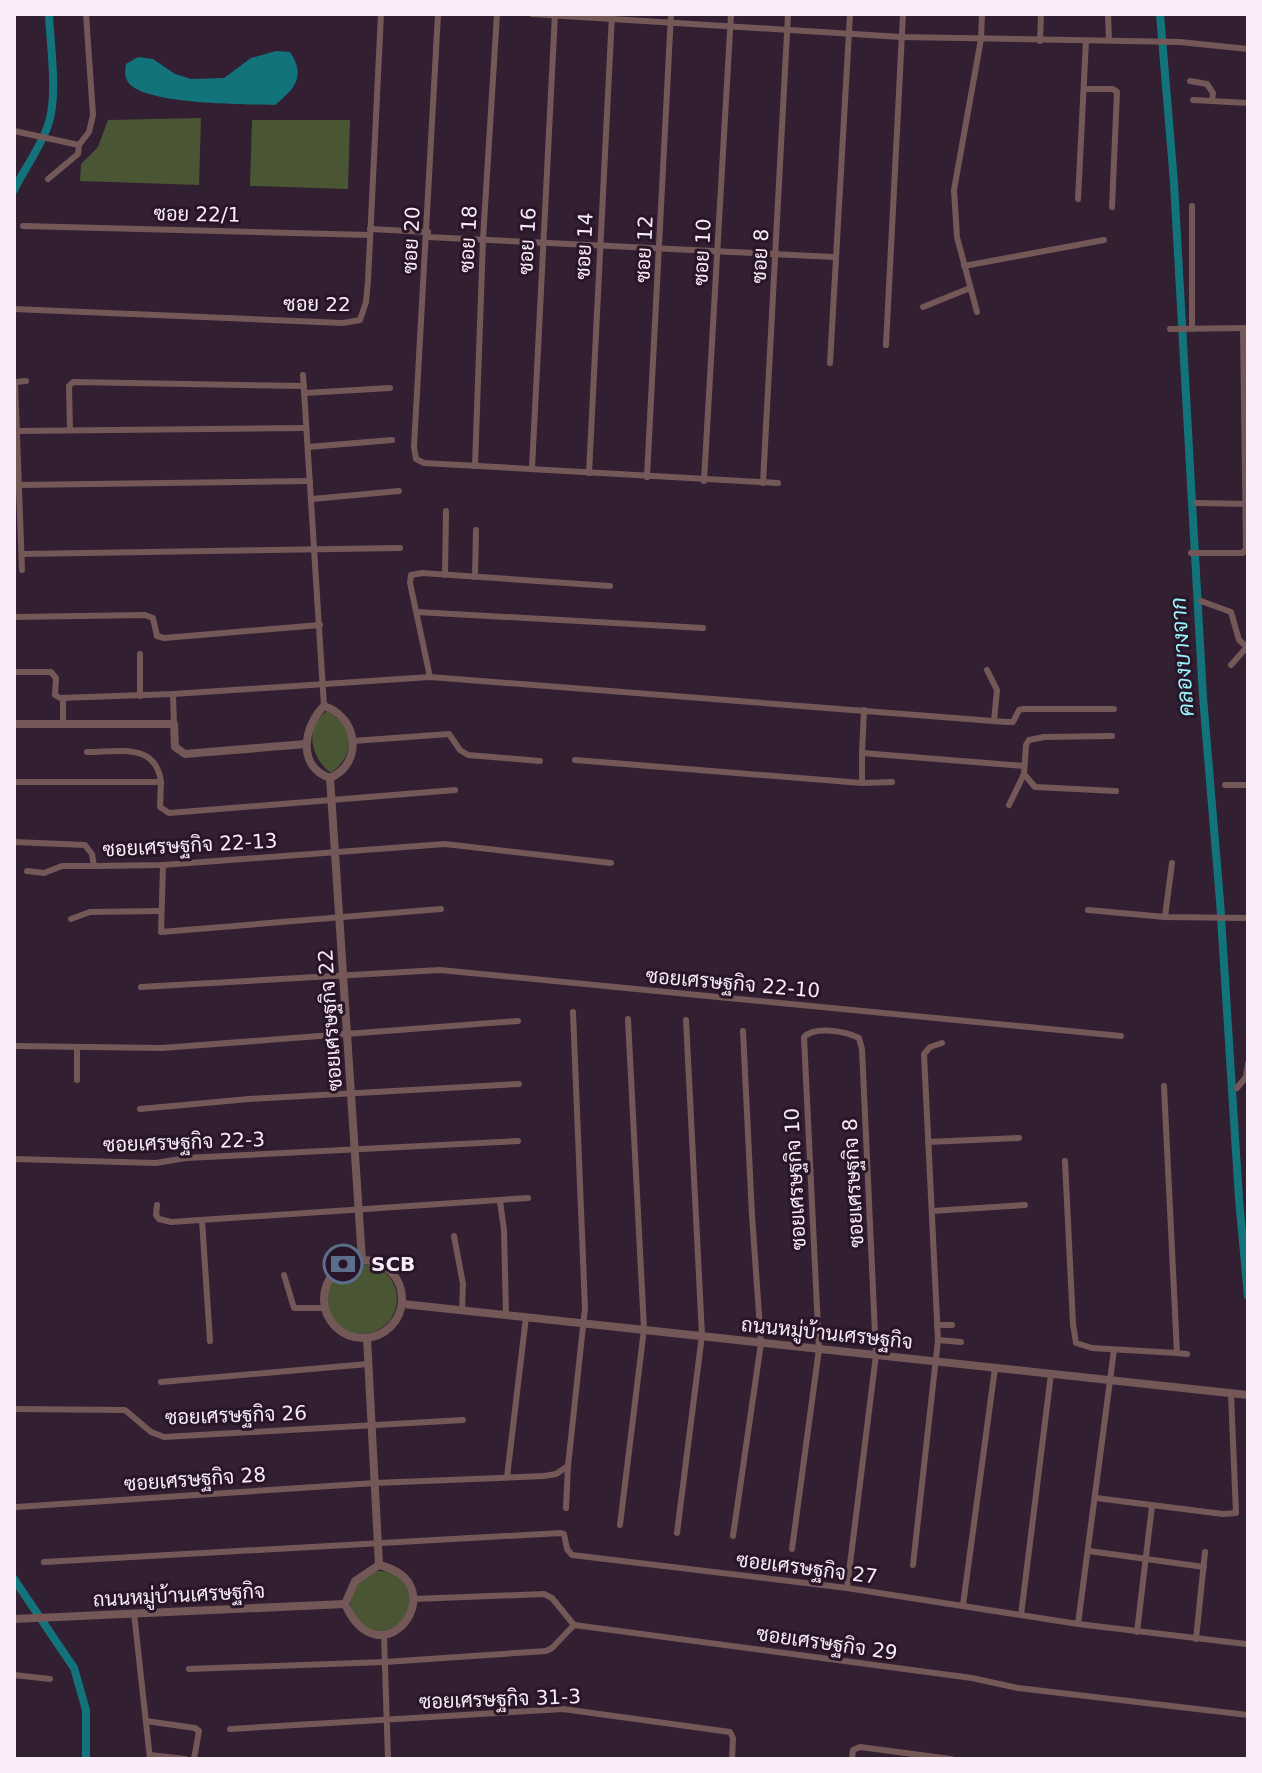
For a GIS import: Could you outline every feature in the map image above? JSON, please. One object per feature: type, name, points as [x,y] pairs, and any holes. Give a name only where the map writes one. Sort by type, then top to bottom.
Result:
[{"type":"street","points":[[48,179],[78,154],[93,115],[86,14]]},
{"type":"street","name":"ซอย 22","points":[[14,309],[360,320],[366,302],[381,14]]},
{"type":"street","name":"ซอย 20","points":[[438,14],[414,447],[416,459],[424,463],[475,466]]},
{"type":"street","name":"ซอย 18","points":[[475,466],[483,239],[497,14]]},
{"type":"street","points":[[532,14],[901,37],[1180,42],[1248,49]]},
{"type":"street","name":"ซอย 12","points":[[647,477],[671,14]]},
{"type":"street","name":"ซอย 10","points":[[704,481],[731,14]]},
{"type":"street","name":"ซอย 8","points":[[763,483],[788,14]]},
{"type":"street","points":[[830,363],[850,14]]},
{"type":"street","points":[[886,345],[903,14]]},
{"type":"street","points":[[977,312],[957,237],[954,190],[981,39],[982,14]]},
{"type":"street","points":[[1040,41],[1041,14]]},
{"type":"street","points":[[1108,14],[1109,40]]},
{"type":"street","name":"ซอย 16","points":[[532,468],[555,15]]},
{"type":"street","name":"ซอย 14","points":[[589,473],[612,17]]},
{"type":"street","points":[[1078,199],[1086,41]]},
{"type":"street","points":[[1190,81],[1207,84],[1213,93],[1212,101]]},
{"type":"street","points":[[1084,89],[1113,89],[1117,92],[1112,207]]},
{"type":"street","points":[[1193,100],[1248,103]]},
{"type":"street","points":[[14,131],[79,145]]},
{"type":"street","points":[[1192,206],[1192,329]]},
{"type":"street","name":"ซอย 22/1","points":[[23,226],[428,234],[660,250],[834,257]]},
{"type":"street","points":[[964,266],[1104,240]]},
{"type":"street","points":[[923,307],[970,288]]},
{"type":"street","points":[[1170,329],[1246,328],[1245,553],[1191,553]]},
{"type":"street","points":[[303,375],[324,706],[314,716],[306,744],[308,757],[315,768],[320,775],[330,778],[345,766],[353,741],[349,726],[340,712],[324,706]]},
{"type":"street","points":[[22,570],[15,382],[26,381]]},
{"type":"street","points":[[70,430],[69,386],[73,382],[304,390],[390,388]]},
{"type":"street","points":[[17,431],[306,428]]},
{"type":"street","points":[[308,447],[392,440]]},
{"type":"street","points":[[475,466],[778,483]]},
{"type":"street","points":[[19,485],[310,481]]},
{"type":"street","points":[[312,499],[399,491]]},
{"type":"street","points":[[1197,503],[1247,504]]},
{"type":"street","points":[[445,575],[446,511]]},
{"type":"street","points":[[475,577],[476,530]]},
{"type":"street","points":[[22,554],[400,548]]},
{"type":"street","points":[[430,677],[409,577],[416,573],[610,586]]},
{"type":"street","points":[[1201,601],[1231,612],[1239,640],[1247,648],[1231,665]]},
{"type":"street","points":[[417,612],[703,628]]},
{"type":"street","points":[[14,617],[145,615],[153,618],[157,636],[164,638],[320,625]]},
{"type":"street","points":[[140,654],[140,696]]},
{"type":"street","points":[[987,670],[997,690],[994,721]]},
{"type":"street","points":[[14,672],[51,672],[56,678],[55,695],[63,698],[140,696],[430,677],[1013,722],[1018,711],[1023,709],[1114,709]]},
{"type":"street","points":[[173,694],[175,747],[185,754],[306,744]]},
{"type":"street","points":[[63,698],[63,724]]},
{"type":"street","points":[[862,783],[864,710]]},
{"type":"street","points":[[14,724],[174,724]]},
{"type":"street","points":[[353,741],[449,734],[460,750],[468,755],[540,761]]},
{"type":"street","points":[[1009,805],[1024,774],[1026,745],[1034,738],[1112,736]]},
{"type":"street","points":[[87,752],[148,755],[157,765],[161,782],[160,807],[169,813],[455,790]]},
{"type":"street","points":[[862,753],[1024,766]]},
{"type":"street","points":[[575,760],[862,783],[892,782]]},
{"type":"street","points":[[1024,774],[1031,786],[1035,787],[1116,791]]},
{"type":"street","name":"ซอยเศรษฐกิจ 22","points":[[330,778],[362,1260]]},
{"type":"street","points":[[14,782],[161,782]]},
{"type":"street","points":[[1225,785],[1248,785]]},
{"type":"street","name":"ซอยเศรษฐกิจ 22-13","points":[[14,842],[85,845],[92,854],[94,866],[163,865],[445,844],[611,863]]},
{"type":"street","points":[[1165,917],[1172,863]]},
{"type":"street","points":[[163,865],[161,932],[441,909]]},
{"type":"street","points":[[27,871],[44,873],[62,866],[94,866]]},
{"type":"street","points":[[1088,910],[1165,917],[1248,918]]},
{"type":"street","points":[[71,919],[90,912],[160,911]]},
{"type":"street","name":"ซอยเศรษฐกิจ 22-10","points":[[141,987],[440,970],[1121,1036]]},
{"type":"street","points":[[566,1508],[585,1324],[573,1012]]},
{"type":"street","points":[[620,1525],[644,1329],[628,1019]]},
{"type":"street","points":[[677,1533],[702,1335],[686,1020]]},
{"type":"street","points":[[14,1046],[162,1048],[518,1021]]},
{"type":"street","points":[[733,1536],[761,1343],[743,1031]]},
{"type":"street","name":"ซอยเศรษฐกิจ 10","points":[[819,1349],[804,1037],[809,1032],[832,1032]]},
{"type":"street","name":"ซอยเศรษฐกิจ 8","points":[[832,1032],[854,1035],[859,1038],[862,1049],[876,1355]]},
{"type":"street","points":[[913,1565],[938,1340],[924,1054],[930,1047],[942,1043]]},
{"type":"street","points":[[77,1049],[77,1080]]},
{"type":"street","points":[[1237,1088],[1246,1077],[1248,1063]]},
{"type":"street","points":[[140,1109],[519,1084]]},
{"type":"street","points":[[1164,1086],[1177,1353]]},
{"type":"street","points":[[928,1142],[1019,1138]]},
{"type":"street","name":"ซอยเศรษฐกิจ 22-3","points":[[14,1159],[156,1163],[186,1158],[518,1141]]},
{"type":"street","points":[[1065,1161],[1076,1343],[1114,1350],[1187,1354]]},
{"type":"street","points":[[157,1205],[156,1215],[162,1221],[528,1198]]},
{"type":"street","points":[[500,1201],[504,1230],[506,1315]]},
{"type":"street","points":[[932,1211],[1025,1205]]},
{"type":"street","points":[[202,1220],[210,1341]]},
{"type":"street","points":[[454,1236],[463,1284],[462,1310]]},
{"type":"street","points":[[362,1260],[386,1267],[395,1277],[403,1304],[396,1320],[383,1333],[367,1338],[352,1337],[339,1331],[325,1308],[324,1294],[331,1276],[348,1263],[362,1260]]},
{"type":"street","points":[[284,1275],[294,1308],[325,1308]]},
{"type":"street","name":"ถนนหมู่บ้านเศรษฐกิจ","points":[[403,1304],[1240,1394]]},
{"type":"street","points":[[507,1477],[526,1317]]},
{"type":"street","points":[[937,1325],[952,1325]]},
{"type":"street","points":[[367,1338],[379,1565]]},
{"type":"street","points":[[938,1340],[961,1342]]},
{"type":"street","points":[[792,1549],[819,1349]]},
{"type":"street","points":[[1078,1624],[1114,1350]]},
{"type":"street","points":[[847,1588],[876,1355]]},
{"type":"street","points":[[161,1382],[368,1364]]},
{"type":"street","points":[[963,1605],[995,1368]]},
{"type":"street","points":[[1021,1615],[1051,1374]]},
{"type":"street","points":[[1096,1498],[1236,1513],[1240,1394]]},
{"type":"street","name":"ซอยเศรษฐกิจ 26","points":[[14,1409],[125,1410],[151,1432],[164,1437],[463,1420]]},
{"type":"street","name":"ซอยเศรษฐกิจ 28","points":[[16,1507],[375,1483],[550,1476],[568,1466]]},
{"type":"street","points":[[1137,1632],[1152,1506]]},
{"type":"street","name":"ซอยเศรษฐกิจ 27","points":[[378,1542],[561,1533],[572,1555],[847,1588],[1078,1624],[1246,1644]]},
{"type":"street","points":[[44,1562],[378,1542]]},
{"type":"street","points":[[1089,1551],[1204,1567]]},
{"type":"street","points":[[1196,1639],[1205,1552]]},
{"type":"street","points":[[379,1565],[402,1576],[410,1586],[414,1599],[406,1625],[396,1633],[384,1635],[362,1629],[353,1621],[345,1604],[355,1581],[379,1565]]},
{"type":"street","points":[[189,1669],[385,1662],[546,1651],[574,1625],[552,1598],[544,1594],[414,1599]]},
{"type":"street","name":"ถนนหมู่บ้านเศรษฐกิจ","points":[[14,1619],[345,1604]]},
{"type":"street","points":[[134,1613],[150,1757],[185,1759]]},
{"type":"street","name":"ซอยเศรษฐกิจ 29","points":[[574,1625],[972,1678],[1018,1688],[1248,1715]]},
{"type":"street","points":[[384,1635],[388,1759]]},
{"type":"street","points":[[14,1675],[50,1679]]},
{"type":"street","name":"ซอยเศรษฐกิจ 31-3","points":[[386,1719],[575,1709],[730,1732],[733,1738],[732,1759]]},
{"type":"street","points":[[230,1729],[386,1719]]},
{"type":"street","points":[[146,1721],[199,1731],[194,1759]]},
{"type":"street","points":[[852,1759],[853,1750],[860,1747],[951,1759]]},
{"type":"shaded area","points":[[276,51],[290,52],[298,75],[293,88],[275,105],[196,102],[153,95],[137,90],[125,75],[126,64],[138,57],[153,59],[175,74],[191,79],[224,78],[251,58]]},
{"type":"shaded area","points":[[201,118],[199,185],[80,181],[81,164],[98,147],[108,120]]},
{"type":"shaded area","points":[[252,120],[350,120],[348,189],[250,186]]},
{"type":"shaded area","points":[[327,711],[343,725],[349,741],[345,758],[331,773],[319,760],[312,743],[315,725]]},
{"type":"shaded area","points":[[369,1264],[391,1279],[397,1299],[395,1313],[387,1324],[376,1332],[355,1334],[337,1324],[329,1313],[327,1292],[337,1274],[348,1266]]},
{"type":"shaded area","points":[[380,1571],[401,1580],[410,1601],[401,1622],[380,1631],[359,1622],[350,1601],[359,1580]]},
{"type":"waterway","points":[[14,190],[42,140],[52,110],[49,14]]},
{"type":"waterway","name":"คลองบางจาก","points":[[1160,14],[1174,183],[1203,697],[1248,1296]]},
{"type":"waterway","points":[[14,1579],[74,1668],[86,1710],[86,1759]]},
{"type":"place","name":"SCB","points":[[343,1264]]}]
